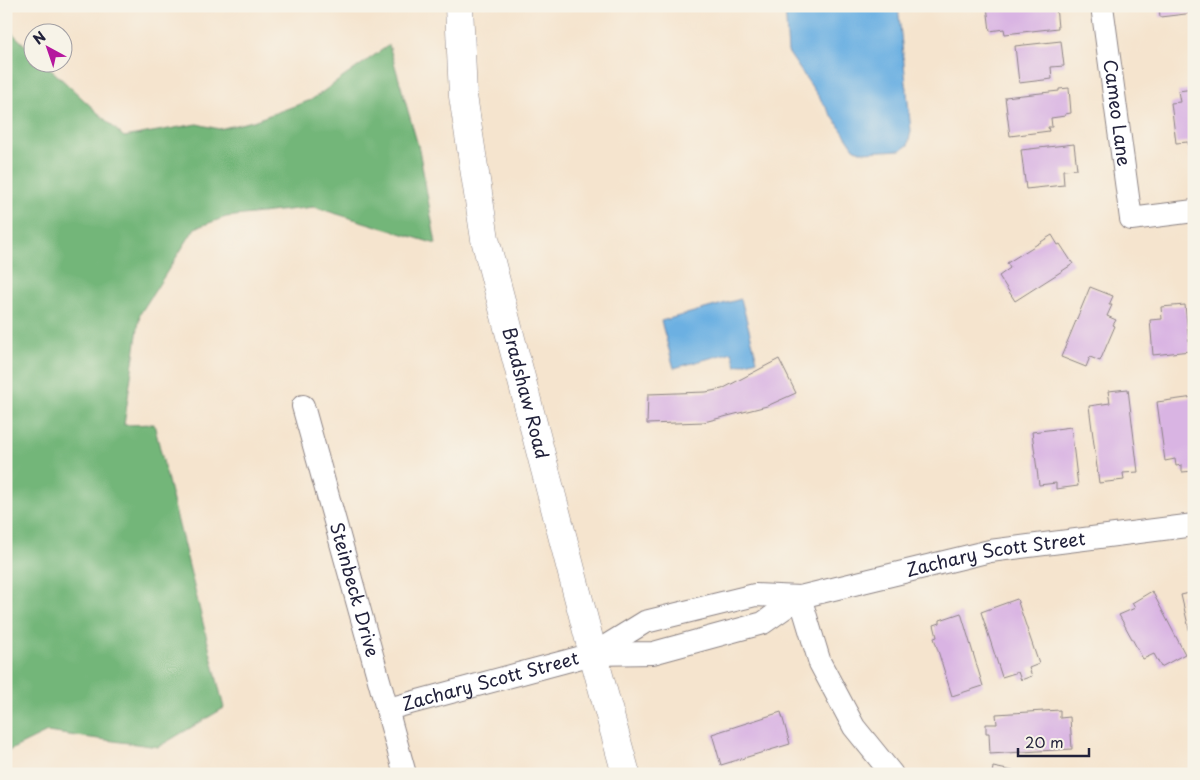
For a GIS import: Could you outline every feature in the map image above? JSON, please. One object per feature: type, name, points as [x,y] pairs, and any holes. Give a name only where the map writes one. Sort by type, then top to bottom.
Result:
[{"type":"street","name":"Bradshaw Road","points":[[459,6],[463,96],[484,239],[626,774]]},
{"type":"street","name":"Cameo Lane","points":[[1102,6],[1131,219],[1194,211]]},
{"type":"street","name":"Steinbeck Drive","points":[[303,406],[405,774]]},
{"type":"street","name":"Zachary Scott Street","points":[[593,654],[645,622],[755,595],[800,597],[990,551],[1194,525]]},
{"type":"street","name":"Zachary Scott Street","points":[[388,708],[593,654],[652,653],[762,623],[800,597]]},
{"type":"street","points":[[800,597],[820,663],[854,726],[892,774]]},
{"type":"green space","points":[[6,27],[22,42],[22,72],[54,72],[124,137],[197,124],[219,129],[253,121],[311,100],[389,45],[419,149],[436,244],[314,207],[226,217],[195,228],[140,314],[124,425],[154,424],[224,708],[158,747],[47,732],[6,752]]},
{"type":"water","points":[[785,6],[898,6],[911,131],[908,145],[901,150],[862,152],[854,148],[788,52]]},
{"type":"water","points":[[741,299],[757,360],[736,366],[732,352],[674,368],[661,321]]},
{"type":"building","points":[[987,6],[1056,6],[1058,28],[1005,34],[1004,29],[990,31]]},
{"type":"building","points":[[1159,6],[1194,6],[1194,13],[1160,17]]},
{"type":"building","points":[[1061,41],[1064,66],[1051,67],[1052,79],[1019,83],[1015,46]]},
{"type":"building","points":[[1069,88],[1071,113],[1051,118],[1052,127],[1048,127],[1049,131],[1010,136],[1005,97],[1059,91],[1059,89]]},
{"type":"building","points":[[1194,89],[1194,163],[1191,163],[1188,142],[1176,143],[1171,103],[1180,102],[1178,91]]},
{"type":"building","points":[[1074,144],[1077,169],[1063,170],[1064,185],[1026,189],[1021,150]]},
{"type":"building","points":[[1052,235],[1073,264],[1015,301],[999,276],[1010,268],[1007,263]]},
{"type":"building","points":[[1090,287],[1113,296],[1109,305],[1112,305],[1107,316],[1116,320],[1100,361],[1090,357],[1086,367],[1061,357]]},
{"type":"building","points":[[1185,305],[1190,351],[1153,355],[1150,320],[1162,319],[1161,307]]},
{"type":"building","points":[[779,359],[796,393],[767,406],[704,422],[647,424],[648,394],[706,392],[722,389]]},
{"type":"building","points":[[1128,389],[1138,472],[1123,473],[1124,480],[1099,483],[1089,406],[1110,403],[1108,391]]},
{"type":"building","points":[[1194,397],[1194,471],[1182,472],[1182,465],[1176,466],[1175,459],[1165,461],[1157,402]]},
{"type":"building","points":[[1071,427],[1078,486],[1056,489],[1056,483],[1039,485],[1032,432]]},
{"type":"building","points":[[1152,591],[1185,654],[1161,667],[1154,654],[1143,659],[1119,615],[1135,608],[1132,603]]},
{"type":"building","points":[[1194,592],[1194,646],[1193,646],[1181,595]]},
{"type":"building","points":[[1017,599],[1039,664],[1029,668],[1032,676],[1021,680],[1018,672],[1002,677],[981,612]]},
{"type":"building","points":[[961,613],[983,686],[952,696],[934,638],[937,637],[934,625],[940,623],[940,620]]},
{"type":"building","points":[[1060,710],[1060,718],[1070,717],[1072,749],[990,754],[989,733],[986,733],[986,724],[997,724],[996,714]]},
{"type":"building","points":[[781,712],[790,744],[721,765],[712,734]]},
{"type":"building","points":[[993,767],[1023,773],[992,774]]}]
